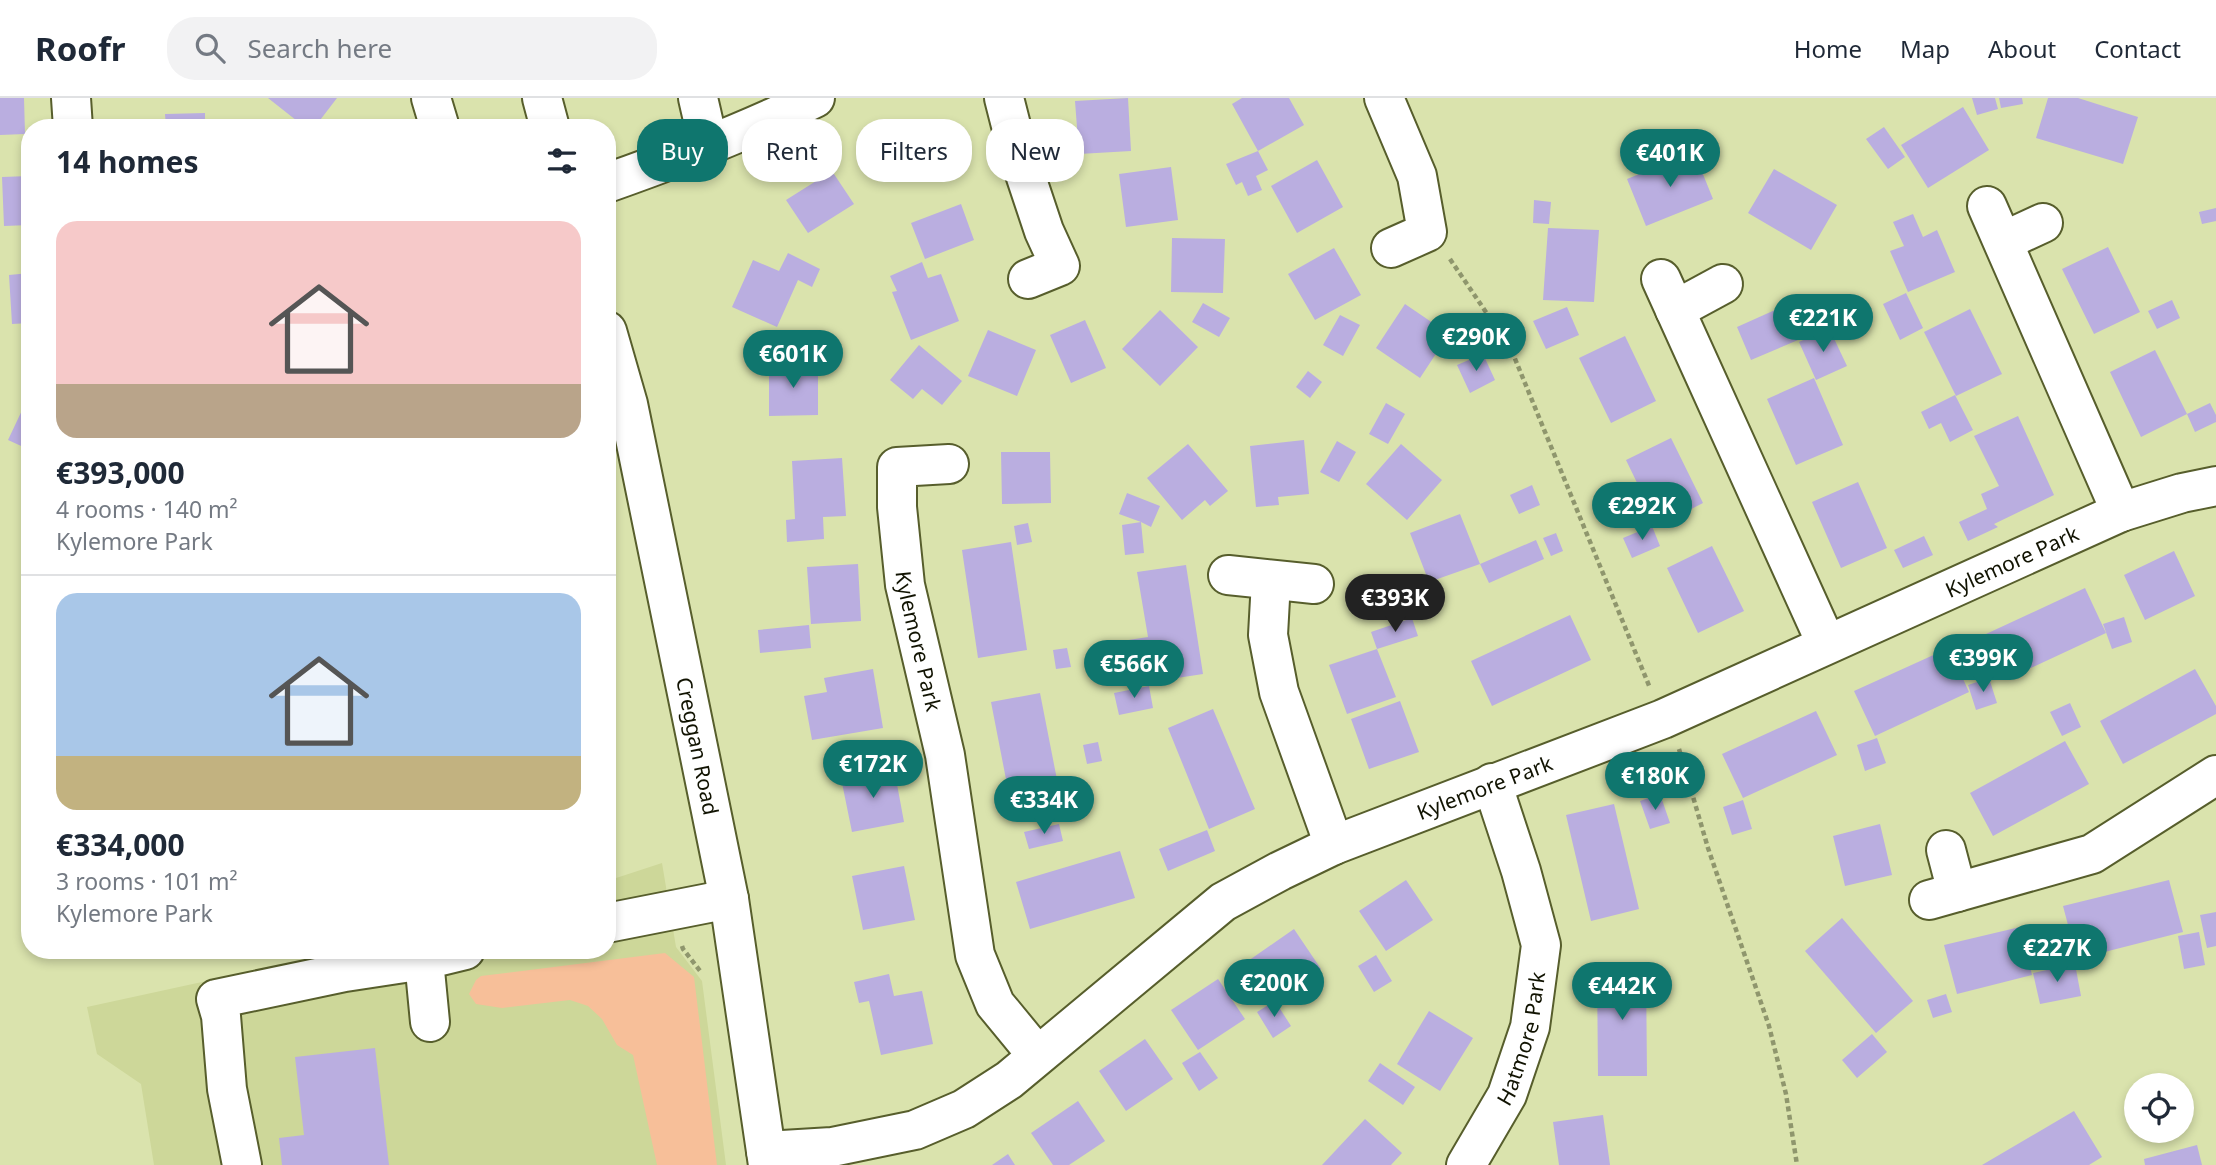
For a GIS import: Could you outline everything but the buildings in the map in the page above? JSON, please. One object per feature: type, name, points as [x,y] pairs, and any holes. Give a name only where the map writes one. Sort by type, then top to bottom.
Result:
[{"type":"street","points":[[71,98],[72,119]]},
{"type":"street","points":[[431,98],[437,119]]},
{"type":"street","points":[[542,98],[548,119]]},
{"type":"street","points":[[698,98],[703,119]]},
{"type":"street","points":[[728,137],[815,98]]},
{"type":"street","points":[[1004,98],[1018,153],[1044,231],[1060,266],[1028,279]]},
{"type":"street","points":[[1384,98],[1417,176],[1427,232],[1391,248]]},
{"type":"street","points":[[616,180],[637,172]]},
{"type":"street","points":[[1987,206],[2120,512]]},
{"type":"street","points":[[2004,241],[2043,223]]},
{"type":"street","points":[[1723,284],[1668,294],[1826,643]]},
{"type":"street","name":"Creggan Road","points":[[616,362],[628,404],[729,899],[767,1158]]},
{"type":"street","name":"Kylemore Park","points":[[949,464],[897,467],[897,507],[905,585],[945,755],[975,955],[995,1004],[1037,1055]]},
{"type":"street","name":"Kylemore Park","points":[[767,1158],[915,1130],[964,1109],[1009,1080],[1223,902],[1334,845],[1663,719],[2120,512],[2182,493],[2216,486]]},
{"type":"street","points":[[1228,575],[1314,584]]},
{"type":"street","points":[[1271,581],[1268,635],[1279,692],[1334,845]]},
{"type":"street","points":[[1946,850],[1943,896],[2092,855],[2216,775]]},
{"type":"street","name":"Hatmore Park","points":[[1466,1165],[1507,1095],[1530,1027],[1541,946],[1521,871],[1492,783]]},
{"type":"street","points":[[616,921],[729,899]]},
{"type":"street","points":[[242,1165],[227,1088],[221,1016],[216,999],[345,972],[428,959]]},
{"type":"street","points":[[424,960],[430,1022]]},
{"type":"path","points":[[1427,232],[1451,260],[1511,349],[1663,719],[1681,753],[1708,848],[1769,1026],[1786,1094],[1797,1165]]},
{"type":"shaded area","points":[[662,863],[676,947],[702,981],[726,1165],[154,1165],[141,1084],[97,1054],[87,1007],[308,959],[616,959],[616,878]]},
{"type":"shaded area","points":[[665,953],[694,977],[717,1165],[657,1165],[633,1055],[617,1045],[602,1019],[588,1006],[570,1000],[502,1008],[476,1004],[469,994],[481,976]]}]
